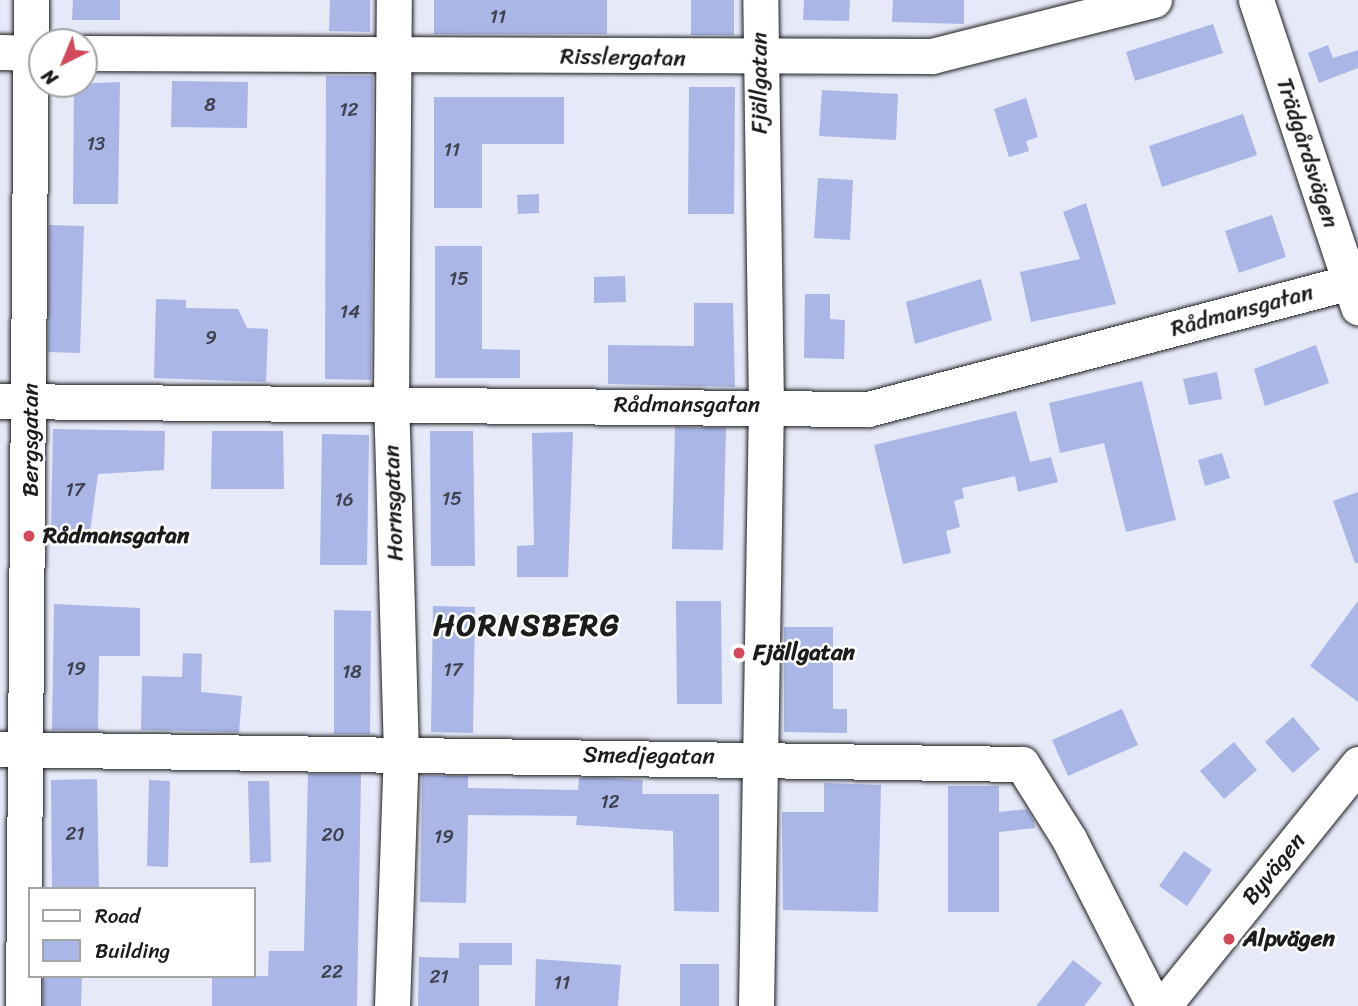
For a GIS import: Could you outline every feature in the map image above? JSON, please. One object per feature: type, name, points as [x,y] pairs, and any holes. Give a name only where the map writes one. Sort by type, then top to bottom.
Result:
[{"type":"street","name":"Bergsgatan","points":[[23,1006],[13,749],[15,401],[24,53],[31,0]]},
{"type":"street","name":"Hornsgatan","points":[[392,1006],[401,754],[391,404],[394,0]]},
{"type":"street","name":"Fjällgatan","points":[[756,1006],[766,406],[760,0]]},
{"type":"street","name":"Risslergatan","points":[[98,53],[759,60],[932,55],[1154,0]]},
{"type":"street","name":"Trädgårdsvägen","points":[[1256,0],[1355,290]]},
{"type":"street","name":"Rådmansgatan","points":[[15,401],[868,409],[1355,290]]},
{"type":"street","name":"Smedjegatan","points":[[13,749],[760,757],[1022,764],[1069,839],[1154,1006]]},
{"type":"street","name":"Byvägen","points":[[1163,1006],[1358,764]]},
{"type":"building","points":[[73,0],[120,0],[120,20],[72,20]]},
{"type":"building","points":[[330,0],[370,0],[370,32],[329,31]]},
{"type":"building","points":[[434,0],[607,0],[607,34],[434,34]]},
{"type":"building","points":[[691,0],[734,0],[734,35],[691,35]]},
{"type":"building","points":[[804,0],[850,0],[849,21],[803,20]]},
{"type":"building","points":[[893,0],[964,0],[964,24],[892,22]]},
{"type":"building","points":[[1213,24],[1223,53],[1135,81],[1126,52]]},
{"type":"building","points":[[1328,45],[1333,58],[1358,50],[1358,68],[1319,83],[1308,53]]},
{"type":"building","points":[[326,76],[373,76],[371,380],[325,379]]},
{"type":"building","points":[[172,81],[248,82],[247,128],[171,127]]},
{"type":"building","points":[[120,82],[118,204],[73,204],[74,98],[98,98],[98,83]]},
{"type":"building","points":[[689,87],[735,87],[734,214],[688,214]]},
{"type":"building","points":[[822,90],[898,94],[896,140],[819,136]]},
{"type":"building","points":[[434,97],[564,97],[564,144],[482,144],[482,208],[434,208]]},
{"type":"building","points":[[1026,98],[1038,137],[1026,141],[1029,151],[1009,157],[994,109]]},
{"type":"building","points":[[1243,114],[1257,155],[1162,187],[1149,146]]},
{"type":"building","points":[[818,178],[853,180],[850,240],[814,238]]},
{"type":"building","points":[[539,194],[539,213],[518,214],[517,195]]},
{"type":"building","points":[[1086,203],[1116,304],[1031,322],[1020,272],[1080,259],[1063,212]]},
{"type":"building","points":[[1272,215],[1286,257],[1239,273],[1225,231]]},
{"type":"building","points":[[49,225],[84,226],[80,353],[48,352]]},
{"type":"building","points":[[435,246],[482,246],[482,349],[520,350],[520,378],[435,378]]},
{"type":"building","points":[[625,276],[626,302],[594,303],[594,277]]},
{"type":"building","points":[[981,279],[992,320],[915,344],[906,302]]},
{"type":"building","points":[[805,294],[830,294],[830,319],[845,320],[844,359],[804,358]]},
{"type":"building","points":[[156,299],[186,300],[186,308],[238,309],[247,328],[268,329],[266,382],[154,378]]},
{"type":"building","points":[[694,303],[733,303],[735,387],[608,384],[608,345],[694,346]]},
{"type":"building","points":[[1316,345],[1329,383],[1265,406],[1254,369]]},
{"type":"building","points":[[1217,372],[1222,399],[1189,405],[1183,379]]},
{"type":"building","points":[[1142,381],[1176,520],[1126,532],[1104,443],[1060,453],[1049,403]]},
{"type":"building","points":[[1016,411],[1030,462],[1051,457],[1058,482],[1018,492],[1015,476],[962,488],[964,498],[954,501],[960,527],[946,531],[951,553],[903,564],[874,445]]},
{"type":"building","points":[[675,427],[726,428],[723,550],[672,549]]},
{"type":"building","points":[[53,429],[165,431],[164,470],[98,474],[90,532],[51,531]]},
{"type":"building","points":[[212,431],[283,431],[284,489],[211,489]]},
{"type":"building","points":[[430,431],[473,431],[475,566],[431,566]]},
{"type":"building","points":[[573,432],[568,577],[517,577],[517,546],[534,545],[532,433]]},
{"type":"building","points":[[322,434],[369,435],[367,565],[320,565]]},
{"type":"building","points":[[1222,453],[1230,478],[1205,486],[1198,460]]},
{"type":"building","points":[[1358,492],[1358,563],[1355,563],[1333,501]]},
{"type":"building","points":[[676,601],[721,601],[722,704],[677,704]]},
{"type":"building","points":[[1358,601],[1358,702],[1310,666]]},
{"type":"building","points":[[54,604],[140,608],[140,656],[99,656],[98,730],[52,730]]},
{"type":"building","points":[[433,606],[475,607],[473,733],[431,732]]},
{"type":"building","points":[[334,610],[371,611],[370,734],[334,734]]},
{"type":"building","points":[[784,627],[833,627],[833,709],[847,709],[847,733],[784,732]]},
{"type":"building","points":[[183,653],[202,654],[201,692],[242,696],[239,732],[141,730],[142,676],[182,677]]},
{"type":"building","points":[[1122,709],[1138,745],[1068,776],[1052,740]]},
{"type":"building","points":[[1293,717],[1320,749],[1293,773],[1265,742]]},
{"type":"building","points":[[1234,742],[1257,770],[1224,799],[1200,771]]},
{"type":"building","points":[[308,774],[361,774],[357,1006],[212,1006],[212,978],[268,976],[269,951],[304,951]]},
{"type":"building","points":[[422,775],[468,776],[468,788],[578,790],[579,778],[604,778],[643,780],[642,794],[719,794],[719,912],[674,911],[673,831],[576,825],[577,816],[468,815],[466,903],[420,902]]},
{"type":"building","points":[[97,779],[99,887],[52,887],[51,780]]},
{"type":"building","points":[[149,780],[170,781],[168,867],[147,866]]},
{"type":"building","points":[[248,781],[269,781],[271,862],[250,863]]},
{"type":"building","points":[[824,783],[881,785],[878,912],[783,910],[782,812],[824,812]]},
{"type":"building","points":[[948,786],[999,786],[999,812],[1027,809],[1034,821],[1035,828],[999,832],[999,912],[948,912]]},
{"type":"building","points":[[1184,851],[1212,870],[1187,906],[1159,886]]},
{"type":"building","points":[[459,943],[512,943],[512,965],[479,965],[479,1006],[418,1006],[419,957],[459,958]]},
{"type":"building","points":[[536,959],[621,965],[618,1006],[535,1006]]},
{"type":"building","points":[[1073,960],[1102,983],[1084,1006],[1036,1006]]},
{"type":"building","points":[[680,964],[719,964],[719,1006],[680,1006]]},
{"type":"building","points":[[43,978],[82,978],[81,1006],[43,1006]]},
{"type":"place","name":"Rådmansgatan","points":[[29,536]]},
{"type":"place","name":"Fjällgatan","points":[[739,653]]},
{"type":"place","name":"Alpvägen","points":[[1229,939]]},
{"type":"district","name":"HORNSBERG","points":[[527,625]]}]
